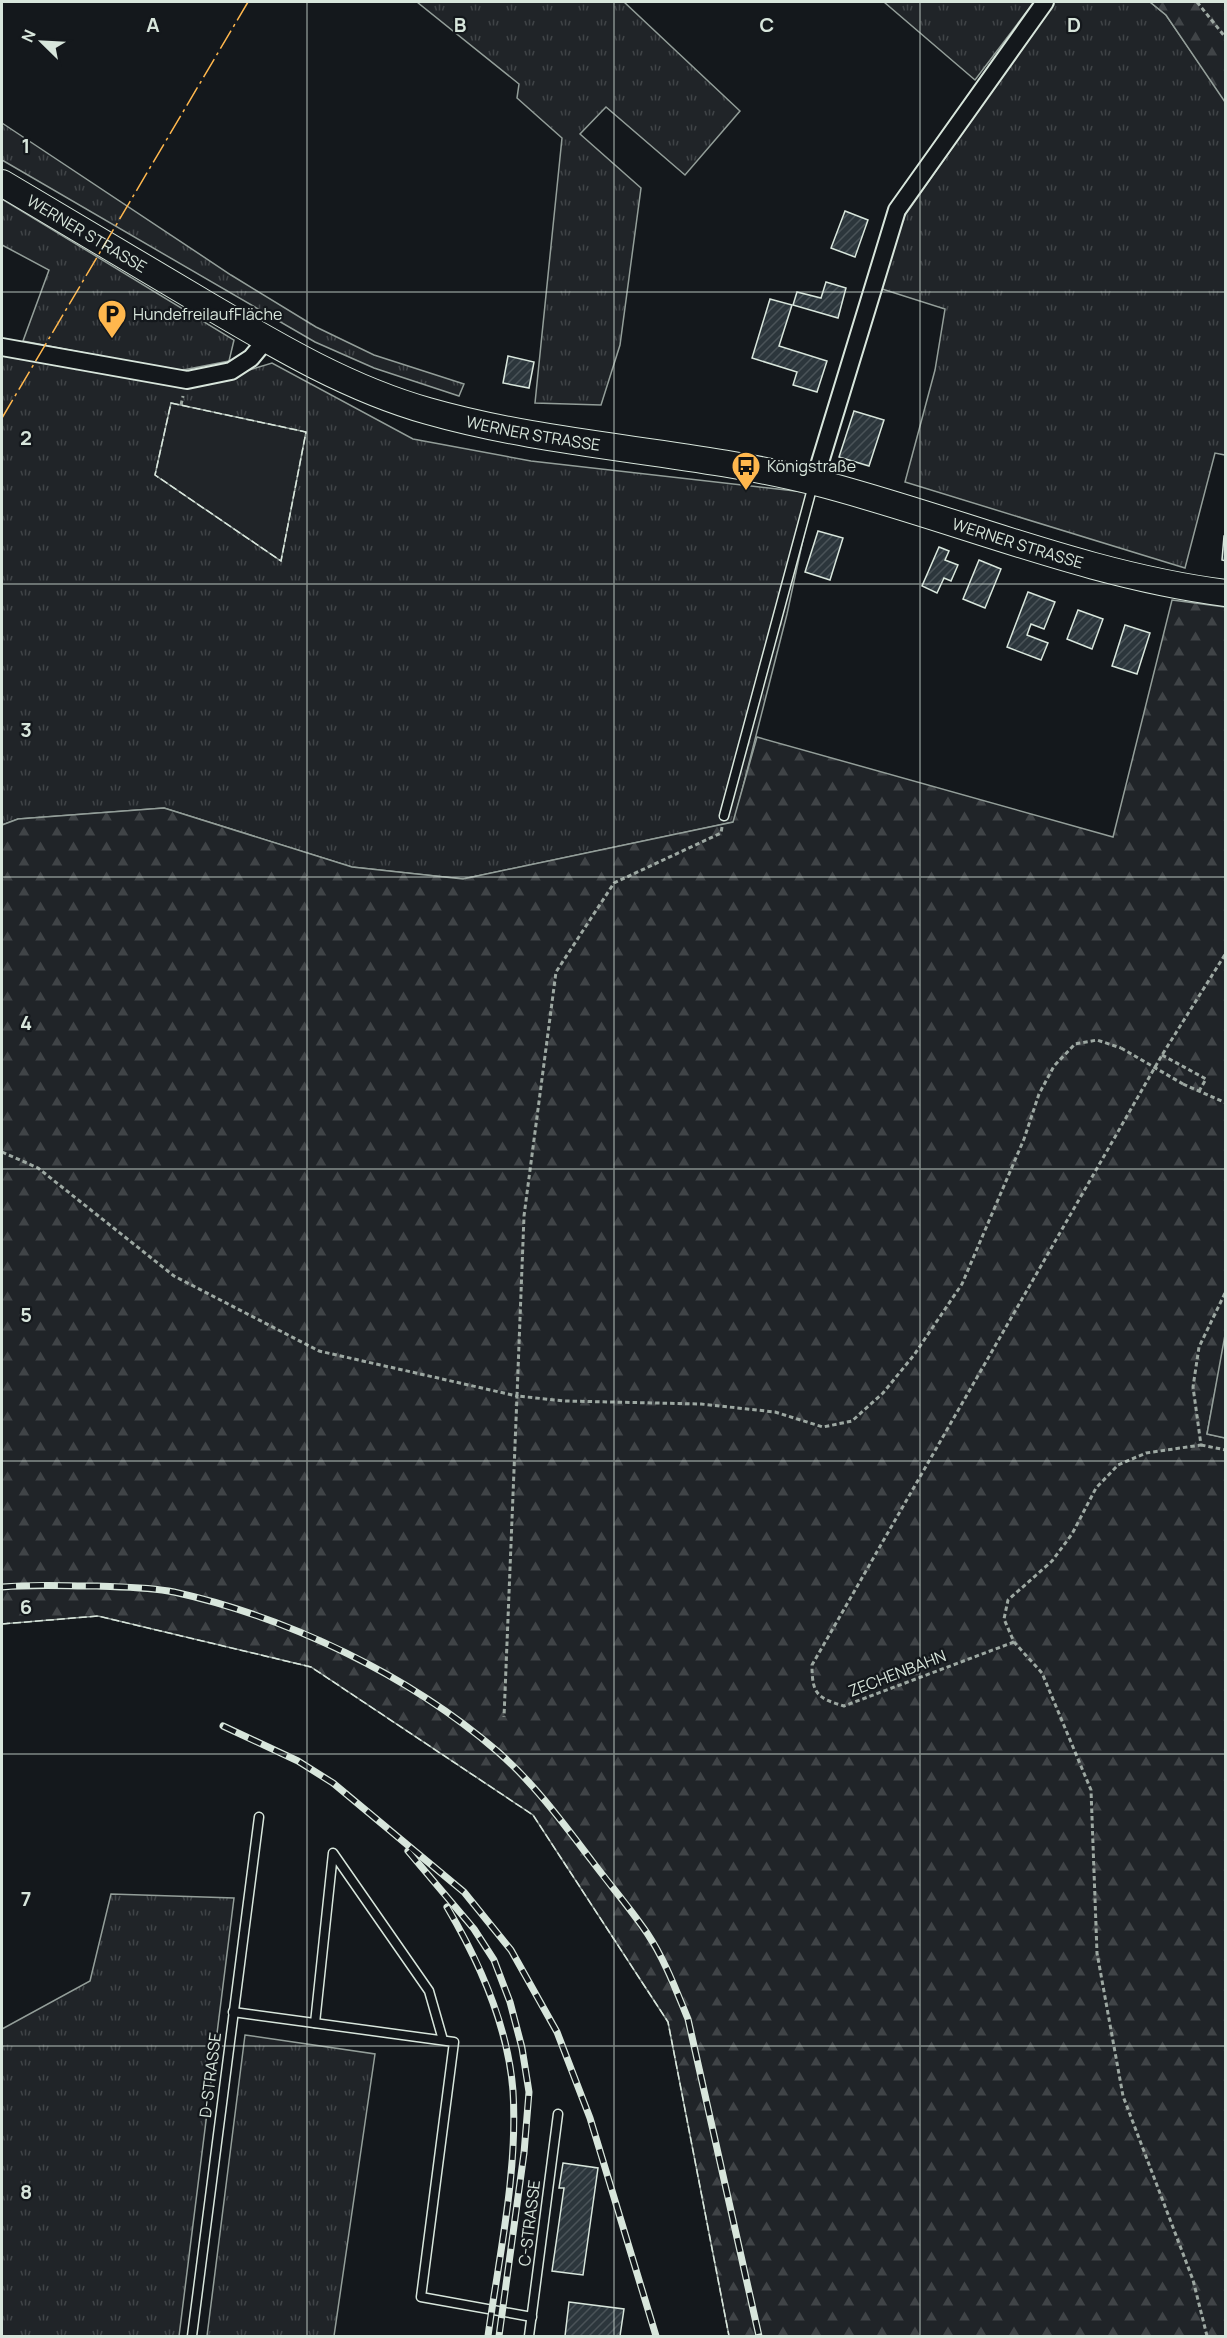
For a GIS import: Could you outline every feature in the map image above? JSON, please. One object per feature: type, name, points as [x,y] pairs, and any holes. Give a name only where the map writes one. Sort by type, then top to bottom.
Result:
[{"type":"main road","name":"WERNER STRASSE","points":[[2,183],[266,340],[326,372],[379,396],[477,424],[814,482],[1092,566],[1166,584],[1226,593]]},
{"type":"street","points":[[814,482],[897,210],[1045,2]]},
{"type":"street","points":[[2,348],[187,380],[231,371],[251,358],[266,340]]},
{"type":"lane","points":[[724,816],[814,482]]},
{"type":"lane","name":"D-STRASSE","points":[[192,2337],[259,1817]]},
{"type":"lane","points":[[315,2023],[333,1853],[429,1991],[443,2040]]},
{"type":"lane","points":[[233,2012],[454,2042],[421,2297],[532,2317]]},
{"type":"lane","name":"C-STRASSE","points":[[529,2337],[558,2114]]},
{"type":"path","points":[[1197,2],[1226,38]]},
{"type":"path","points":[[504,1717],[524,1216],[556,972],[614,883],[721,833],[724,816]]},
{"type":"path","points":[[1198,1093],[1206,1079],[1162,1055],[1226,953]]},
{"type":"path","points":[[2,1152],[38,1168],[174,1275],[319,1351],[517,1396],[565,1401],[701,1404],[775,1412],[823,1426],[852,1420],[883,1393],[915,1355],[962,1284],[1024,1139],[1039,1094],[1054,1066],[1075,1044],[1097,1040],[1121,1048],[1198,1093],[1226,1103]]},
{"type":"path","name":"ZECHENBAHN","points":[[1014,1642],[844,1706],[823,1700],[812,1686],[812,1665],[1162,1055]]},
{"type":"path","points":[[1201,1445],[1193,1387],[1199,1347],[1226,1291]]},
{"type":"path","points":[[1207,2337],[1193,2280],[1123,2096],[1097,1953],[1091,1790],[1042,1673],[1014,1642],[1004,1619],[1008,1600],[1052,1561],[1072,1534],[1096,1488],[1118,1465],[1146,1453],[1201,1445],[1226,1450]]},
{"type":"green space","points":[[417,2],[624,2],[740,111],[685,175],[606,107],[580,134],[641,188],[620,345],[601,405],[535,403],[562,138],[517,98],[519,84]]},
{"type":"green space","points":[[884,2],[1034,2],[975,80]]},
{"type":"green space","points":[[1054,2],[1150,2],[1166,15],[1226,102],[1225,455],[1215,453],[1185,568],[905,482],[935,370],[945,309],[882,289],[901,221]]},
{"type":"green space","points":[[1150,2],[1225,2],[1225,102],[1166,15]]},
{"type":"green space","points":[[2,123],[231,275],[316,327],[374,355],[464,384],[459,396],[374,368],[315,342],[2,160]]},
{"type":"green space","points":[[2,199],[234,340],[229,361],[178,371],[23,341],[49,270],[2,245]]},
{"type":"green space","points":[[2,353],[190,388],[272,363],[413,439],[531,461],[813,493],[787,614],[734,822],[463,879],[352,867],[164,808],[18,819],[2,825]]},
{"type":"green space","points":[[171,403],[306,432],[281,561],[155,475]]},
{"type":"green space","points":[[1172,600],[1225,607],[1226,1335],[1207,1434],[1226,1438],[1225,2336],[729,2336],[668,2022],[533,1815],[311,1667],[98,1616],[2,1624],[2,825],[18,819],[164,808],[352,867],[463,879],[733,822],[757,737],[1113,837]]},
{"type":"green space","points":[[1225,1335],[1225,1438],[1207,1434]]},
{"type":"green space","points":[[111,1894],[234,1898],[179,2336],[2,2336],[2,2029],[90,1981]]},
{"type":"green space","points":[[245,2035],[375,2054],[334,2336],[207,2336]]},
{"type":"building","points":[[845,211],[868,220],[855,257],[831,248]]},
{"type":"building","points":[[826,282],[846,288],[838,318],[793,305],[797,292],[821,298]]},
{"type":"building","points":[[770,299],[792,305],[779,346],[827,361],[817,392],[793,385],[797,372],[752,358]]},
{"type":"building","points":[[508,356],[534,362],[529,388],[503,383]]},
{"type":"building","points":[[854,411],[884,420],[869,466],[839,457]]},
{"type":"building","points":[[818,531],[843,538],[830,580],[805,572]]},
{"type":"building","points":[[1224,536],[1226,536],[1226,561],[1222,560]]},
{"type":"building","points":[[939,547],[949,551],[945,560],[958,565],[951,581],[944,578],[937,593],[922,586]]},
{"type":"building","points":[[979,560],[1001,569],[985,608],[963,599]]},
{"type":"building","points":[[1028,592],[1055,602],[1044,629],[1031,624],[1027,635],[1048,643],[1041,660],[1007,647]]},
{"type":"building","points":[[1078,610],[1103,619],[1092,649],[1067,639]]},
{"type":"building","points":[[1125,625],[1150,633],[1137,674],[1112,666]]},
{"type":"building","points":[[563,2163],[598,2168],[583,2275],[552,2271],[564,2188],[559,2188]]},
{"type":"building","points":[[569,2302],[624,2309],[620,2336],[565,2336]]},
{"type":"railway","points":[[2,1587],[37,1585],[155,1589],[217,1603],[260,1617],[303,1633],[386,1674],[462,1723],[511,1763],[547,1804],[640,1924],[653,1943],[674,1986],[688,2019],[759,2336]]},
{"type":"railway","points":[[223,1726],[298,1761],[333,1783],[464,1892],[511,1950],[557,2032],[590,2118],[656,2336]]},
{"type":"railway","points":[[408,1851],[474,1929],[494,1960],[510,2002],[522,2048],[529,2092],[524,2153],[499,2336]]},
{"type":"railway","points":[[447,1907],[471,1950],[499,2019],[513,2091],[514,2122],[510,2183],[488,2336]]},
{"type":"fence","points":[[171,403],[306,432],[281,561],[155,475],[171,403]]},
{"type":"fence","points":[[2,1624],[98,1616],[311,1667],[533,1815],[668,2022],[729,2336]]},
{"type":"power","points":[[2,418],[248,2]]},
{"type":"place","name":"HundefreilaufFläche","points":[[112,340]]},
{"type":"place","name":"Königstraße","points":[[746,492]]}]
